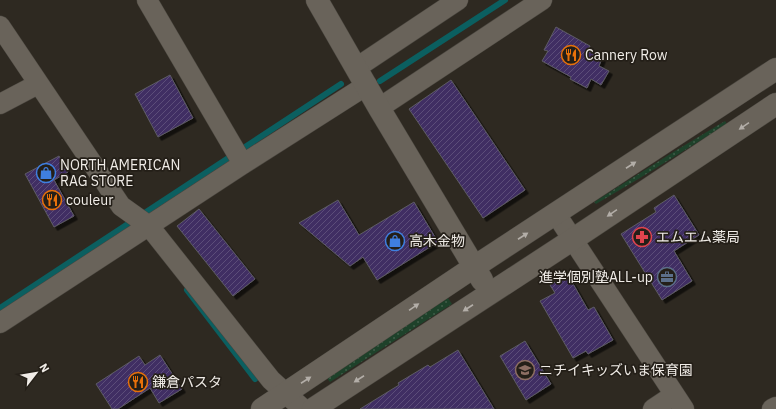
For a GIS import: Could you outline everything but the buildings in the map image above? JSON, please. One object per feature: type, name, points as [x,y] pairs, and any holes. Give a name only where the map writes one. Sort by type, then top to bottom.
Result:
[{"type":"street","points":[[147,0],[238,156]]},
{"type":"street","points":[[317,0],[490,294]]},
{"type":"street","points":[[0,323],[238,156],[362,77],[458,0]]},
{"type":"street","points":[[380,108],[542,0]]},
{"type":"street","points":[[0,26],[121,206],[141,224],[271,380],[303,409]]},
{"type":"street","points":[[262,409],[474,267],[776,69]]},
{"type":"street","points":[[0,104],[38,84]]},
{"type":"street","points":[[313,409],[572,240],[776,104]]},
{"type":"street","points":[[556,214],[679,402],[653,409]]},
{"type":"street","points":[[772,409],[776,407]]},
{"type":"green space","points":[[725,121],[727,124],[640,178],[596,204],[594,202],[675,151]]},
{"type":"green space","points":[[448,298],[452,304],[330,382],[326,377]]},
{"type":"waterway","points":[[380,81],[505,0]]},
{"type":"waterway","points":[[0,308],[341,84]]},
{"type":"waterway","points":[[187,290],[255,379]]},
{"type":"place","name":"Cannery Row","points":[[571,55]]},
{"type":"place","name":"NORTH AMERICAN RAG STORE","points":[[46,173]]},
{"type":"place","name":"couleur","points":[[52,200]]},
{"type":"place","name":"エムエム薬局","points":[[642,237]]},
{"type":"place","name":"高木金物","points":[[395,241]]},
{"type":"place","name":"進学個別塾ALL-up","points":[[667,277]]},
{"type":"place","name":"ニチイキッズいま保育園","points":[[525,370]]},
{"type":"place","name":"鎌倉パスタ","points":[[138,382]]}]
